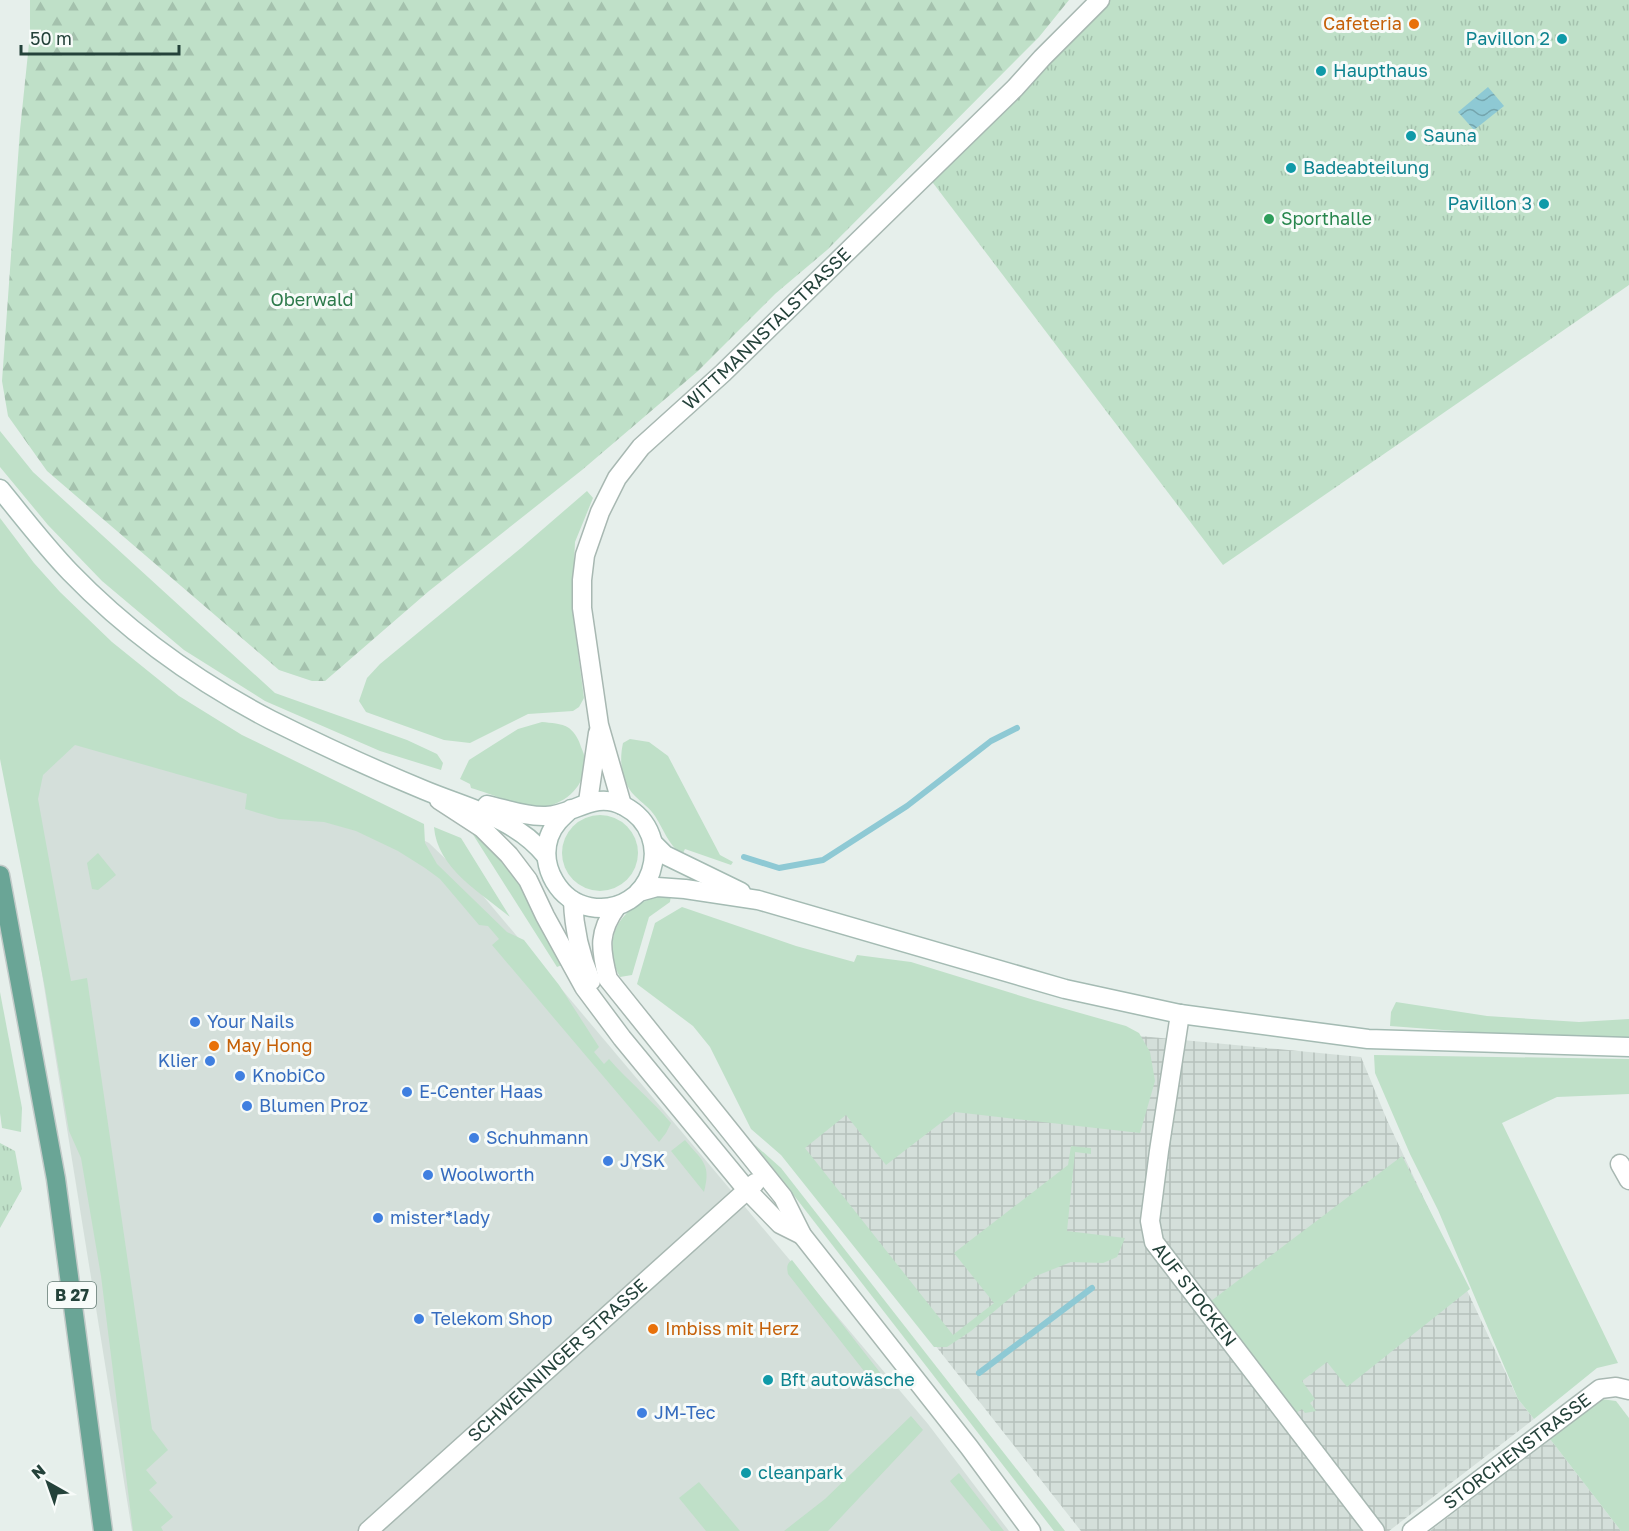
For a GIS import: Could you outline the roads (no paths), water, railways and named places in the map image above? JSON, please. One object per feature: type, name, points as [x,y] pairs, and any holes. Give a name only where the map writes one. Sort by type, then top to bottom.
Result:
[{"type":"main road","name":"B 27","points":[[0,875],[56,1179],[103,1531]]},
{"type":"street","name":"WITTMANNSTALSTRASSE","points":[[622,805],[598,725],[582,608],[585,555],[600,512],[617,478],[641,447],[732,365],[1015,88],[1101,0]]},
{"type":"street","points":[[0,489],[71,573],[124,621],[192,675],[270,719],[424,790],[501,820],[536,843],[546,856]]},
{"type":"street","name":"WITTMANNSTALSTRASSE","points":[[588,802],[598,725]]},
{"type":"street","points":[[424,790],[529,815],[548,816],[588,802],[605,800],[622,805],[637,814],[643,821],[654,844],[654,862],[649,878],[639,892],[629,900],[617,906],[602,909],[587,907],[573,901],[559,890],[550,874],[546,856],[549,838],[558,822],[571,809]]},
{"type":"street","points":[[424,790],[482,828],[509,855],[528,880],[570,965],[622,1038],[747,1190],[780,1224],[802,1235]]},
{"type":"street","points":[[654,844],[665,855],[758,900]]},
{"type":"street","points":[[639,892],[657,887],[758,900],[1065,989],[1180,1014],[1368,1038],[1629,1047]]},
{"type":"street","points":[[573,901],[582,960],[604,1014]]},
{"type":"street","points":[[617,906],[607,920],[602,937],[602,957],[608,978],[727,1126],[763,1175],[783,1197],[802,1235],[969,1447],[1031,1531]]},
{"type":"street","name":"AUF STOCKEN","points":[[1180,1014],[1158,1151],[1150,1221],[1154,1242],[1375,1531]]},
{"type":"street","points":[[1620,1164],[1629,1180]]},
{"type":"street","name":"SCHWENNINGER STRASSE","points":[[368,1531],[763,1175]]},
{"type":"street","name":"STORCHENSTRASSE","points":[[1412,1531],[1600,1389],[1616,1387],[1629,1390]]},
{"type":"water","points":[[1488,87],[1504,106],[1474,130],[1458,112]]},
{"type":"waterway","points":[[744,857],[779,868],[823,860],[907,806],[991,741],[1017,728]]},
{"type":"waterway","points":[[979,1373],[1092,1288]]},
{"type":"place","name":"Cafeteria","points":[[1414,24]]},
{"type":"place","name":"Pavillon 2","points":[[1562,39]]},
{"type":"place","name":"Haupthaus","points":[[1321,71]]},
{"type":"place","name":"Sauna","points":[[1411,136]]},
{"type":"place","name":"Badeabteilung","points":[[1291,168]]},
{"type":"place","name":"Pavillon 3","points":[[1544,204]]},
{"type":"place","name":"Sporthalle","points":[[1269,219]]},
{"type":"place","name":"Your Nails","points":[[195,1022]]},
{"type":"place","name":"May Hong","points":[[214,1046]]},
{"type":"place","name":"Klier","points":[[210,1061]]},
{"type":"place","name":"KnobiCo","points":[[240,1076]]},
{"type":"place","name":"E-Center Haas","points":[[407,1092]]},
{"type":"place","name":"Blumen Proz","points":[[247,1106]]},
{"type":"place","name":"Schuhmann","points":[[474,1138]]},
{"type":"place","name":"JYSK","points":[[608,1161]]},
{"type":"place","name":"Woolworth","points":[[428,1175]]},
{"type":"place","name":"mister*lady","points":[[378,1218]]},
{"type":"place","name":"Telekom Shop","points":[[419,1319]]},
{"type":"place","name":"Imbiss mit Herz","points":[[653,1329]]},
{"type":"place","name":"Bft autowäsche","points":[[768,1380]]},
{"type":"place","name":"JM-Tec","points":[[642,1413]]},
{"type":"place","name":"cleanpark","points":[[746,1473]]},
{"type":"park label","name":"Oberwald","points":[[312,300]]}]
